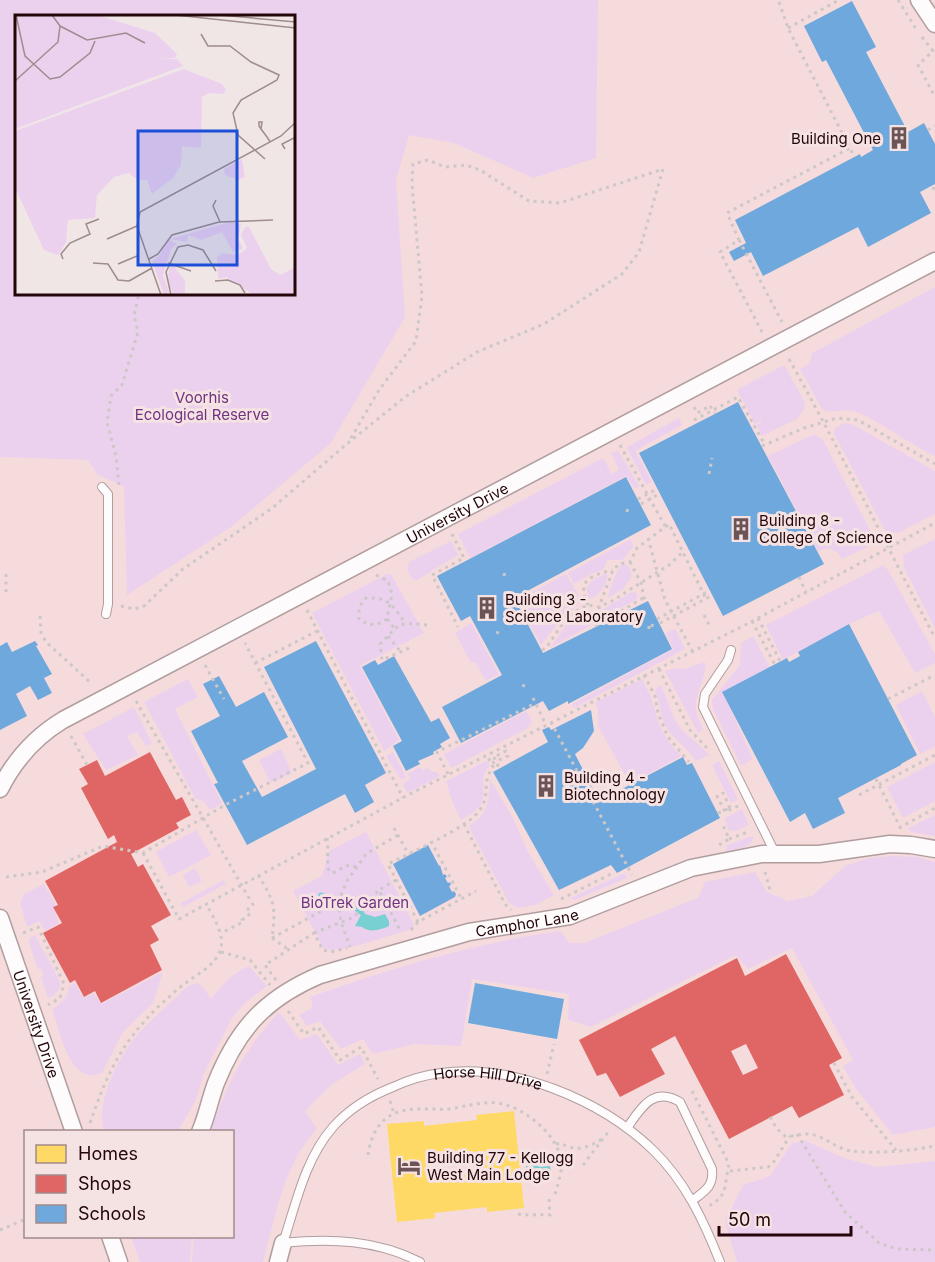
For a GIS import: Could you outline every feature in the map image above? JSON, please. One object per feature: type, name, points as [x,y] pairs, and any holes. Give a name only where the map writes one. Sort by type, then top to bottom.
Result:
[{"type":"street","points":[[919,0],[935,24]]},
{"type":"street","name":"University Drive","points":[[0,789],[11,769],[40,735],[63,720],[935,261]]},
{"type":"street","name":"Camphor Lane","points":[[200,1130],[216,1083],[239,1039],[258,1013],[297,985],[320,975],[469,932],[570,916],[691,868],[775,853],[819,854],[890,844],[911,844],[935,849]]},
{"type":"street","name":"University Drive","points":[[0,918],[74,1130]]},
{"type":"street","points":[[111,1238],[119,1262]]},
{"type":"street","name":"Horse Hill Drive","points":[[278,1262],[284,1244]]},
{"type":"lane","points":[[105,490],[108,604],[106,614]]},
{"type":"lane","points":[[731,650],[728,660],[705,694],[703,707],[775,853]]},
{"type":"lane","name":"Horse Hill Drive","points":[[284,1244],[306,1170],[323,1139],[334,1125],[365,1100],[412,1079],[441,1072],[466,1071],[508,1076],[538,1083],[572,1095],[627,1128],[653,1150],[693,1200],[720,1262]]},
{"type":"lane","points":[[627,1128],[645,1103],[653,1098],[666,1097],[680,1102],[712,1169],[713,1178],[710,1187],[693,1200]]},
{"type":"lane","points":[[284,1244],[337,1240],[378,1246],[420,1262]]},
{"type":"path","points":[[789,28],[839,0]]},
{"type":"path","points":[[898,0],[907,17],[933,51],[918,65],[935,97]]},
{"type":"path","points":[[779,2],[789,28],[853,154]]},
{"type":"path","points":[[928,130],[935,126]]},
{"type":"path","points":[[782,322],[727,213],[850,148]]},
{"type":"path","points":[[108,604],[134,609],[144,606],[183,569],[271,509],[405,397],[477,352],[544,324],[622,274],[639,252],[663,169],[560,203],[529,201],[480,170],[466,165],[445,167],[428,160],[413,164],[412,184],[422,296],[416,341],[379,390],[348,443]]},
{"type":"path","points":[[739,240],[720,252],[762,332]]},
{"type":"path","points":[[105,490],[119,485],[116,456],[107,422],[111,396],[122,385],[138,332],[134,315],[139,296]]},
{"type":"path","points":[[789,358],[825,423],[935,638]]},
{"type":"path","points":[[694,420],[738,397],[764,446],[804,428],[837,418],[858,420],[935,464]]},
{"type":"path","points":[[694,407],[697,413],[710,406],[715,413]]},
{"type":"path","points":[[620,445],[664,526]]},
{"type":"path","points":[[710,474],[712,458]]},
{"type":"path","points":[[638,499],[657,489]]},
{"type":"path","points":[[641,504],[659,494]]},
{"type":"path","points":[[627,512],[628,505]]},
{"type":"path","points":[[143,853],[179,919],[448,774],[693,652],[935,523]]},
{"type":"path","points":[[645,602],[641,583],[630,562],[634,551],[669,524],[706,599]]},
{"type":"path","points":[[452,534],[465,560],[432,575],[458,627]]},
{"type":"path","points":[[648,538],[664,600],[693,652]]},
{"type":"path","points":[[542,650],[546,648],[566,619],[576,611],[588,605],[599,607],[658,572],[683,552]]},
{"type":"path","points":[[603,623],[599,607],[613,570],[619,564],[630,562]]},
{"type":"path","points":[[588,605],[583,596],[582,588],[585,583],[613,570]]},
{"type":"path","points":[[504,576],[505,571]]},
{"type":"path","points":[[6,573],[6,592]]},
{"type":"path","points":[[376,575],[388,581],[392,594],[387,618],[393,628]]},
{"type":"path","points":[[799,577],[806,592]]},
{"type":"path","points":[[709,591],[659,621],[711,596]]},
{"type":"path","points":[[603,623],[645,597]]},
{"type":"path","points":[[387,618],[380,623],[369,625],[359,619],[359,607],[366,598],[390,602],[405,623]]},
{"type":"path","points":[[307,610],[403,798]]},
{"type":"path","points":[[704,615],[709,625]]},
{"type":"path","points":[[40,616],[41,633],[46,642],[90,682]]},
{"type":"path","points":[[758,618],[780,661]]},
{"type":"path","points":[[595,626],[611,620]]},
{"type":"path","points":[[752,621],[775,665]]},
{"type":"path","points":[[409,648],[382,660],[380,644],[393,628],[405,623],[428,625]]},
{"type":"path","points":[[497,634],[499,629]]},
{"type":"path","points":[[255,663],[317,631]]},
{"type":"path","points":[[388,636],[400,651]]},
{"type":"path","points":[[6,877],[42,872],[104,846],[143,853],[203,820],[225,805],[308,763],[245,643]]},
{"type":"path","points":[[205,665],[224,699]]},
{"type":"path","points":[[659,669],[686,723],[698,740],[714,757],[725,752]]},
{"type":"path","points":[[644,675],[655,696],[658,713],[668,737],[689,762]]},
{"type":"path","points":[[888,699],[935,675]]},
{"type":"path","points":[[523,687],[525,682]]},
{"type":"path","points":[[533,698],[546,725]]},
{"type":"path","points":[[136,701],[253,906],[246,911],[249,915],[242,920],[243,922],[220,933]]},
{"type":"path","points":[[448,774],[437,752],[536,703]]},
{"type":"path","points":[[551,722],[628,867]]},
{"type":"path","points":[[71,736],[87,765]]},
{"type":"path","points":[[492,763],[508,756],[506,751],[494,757],[499,768]]},
{"type":"path","points":[[418,922],[388,864],[464,824],[479,813],[484,804],[487,776],[493,769],[487,754]]},
{"type":"path","points":[[859,795],[935,755]]},
{"type":"path","points":[[876,779],[900,827]]},
{"type":"path","points":[[718,813],[730,808],[723,793],[717,796],[724,809]]},
{"type":"path","points":[[894,831],[935,808]]},
{"type":"path","points":[[370,809],[373,814]]},
{"type":"path","points":[[722,823],[729,839]]},
{"type":"path","points":[[464,824],[505,904],[511,910],[517,911]]},
{"type":"path","points":[[712,847],[717,847],[729,839],[763,825]]},
{"type":"path","points":[[394,828],[409,855]]},
{"type":"path","points":[[350,947],[340,922],[338,902],[356,867],[366,854],[398,835]]},
{"type":"path","points":[[327,838],[329,871],[337,872],[350,864],[356,867]]},
{"type":"path","points":[[431,841],[461,898]]},
{"type":"path","points":[[764,867],[770,890]]},
{"type":"path","points":[[554,903],[613,873]]},
{"type":"path","points":[[258,875],[272,897],[274,918],[272,938]]},
{"type":"path","points":[[314,933],[354,917],[379,890],[396,880]]},
{"type":"path","points":[[379,890],[401,932]]},
{"type":"path","points":[[272,938],[338,902]]},
{"type":"path","points":[[93,1130],[90,1124],[103,1086],[125,1044],[159,1007],[206,968],[220,951],[220,933],[206,904]]},
{"type":"path","points":[[23,933],[38,927],[64,984],[60,998],[48,1005]]},
{"type":"path","points":[[272,938],[289,950]]},
{"type":"path","points":[[220,951],[250,960],[271,987]]},
{"type":"path","points":[[284,1006],[304,1034],[318,1028],[340,1060],[361,1047],[370,1065]]},
{"type":"path","points":[[547,1074],[554,1044]]},
{"type":"path","points":[[834,1063],[852,1097],[896,1150]]},
{"type":"path","points":[[368,1155],[370,1139],[383,1122],[394,1113],[497,1103],[512,1107],[539,1125],[555,1143],[561,1159],[561,1171],[555,1194]]},
{"type":"path","points":[[770,1117],[777,1130],[785,1136],[805,1133],[816,1135],[839,1148],[850,1150],[896,1150],[935,1146]]},
{"type":"path","points":[[583,1165],[609,1131],[618,1138]]},
{"type":"path","points":[[797,1134],[845,1212],[879,1244],[897,1249],[935,1250]]},
{"type":"path","points":[[729,1171],[768,1167],[790,1136]]},
{"type":"path","points":[[555,1143],[571,1148],[582,1148],[604,1138]]},
{"type":"path","points":[[518,1214],[550,1215],[549,1198]]},
{"type":"path","points":[[0,1230],[24,1220]]},
{"type":"shaded area","points":[[0,0],[935,0],[935,1262],[0,1262]]},
{"type":"green space","name":"Voorhis Ecological Reserve","points":[[0,0],[598,0],[596,158],[533,178],[454,143],[409,135],[396,180],[405,317],[331,443],[231,527],[127,595],[124,487],[97,474],[88,460],[0,457]]},
{"type":"green space","points":[[935,287],[935,456],[854,411],[822,409],[800,369],[810,363],[812,353]]},
{"type":"green space","points":[[785,366],[804,401],[805,408],[797,419],[762,436],[756,425],[760,423],[762,416],[755,424],[737,390]]},
{"type":"green space","points":[[679,418],[682,425],[635,451],[652,482],[646,485],[627,447]]},
{"type":"green space","points":[[844,423],[852,424],[935,471],[935,514],[898,533],[886,532],[834,434],[834,429]]},
{"type":"green space","points":[[816,435],[823,440],[871,532],[873,541],[869,546],[842,559],[830,548],[818,551],[768,456]]},
{"type":"green space","points":[[618,450],[639,486],[635,489],[626,476],[470,558],[458,534],[603,458],[612,474],[619,470],[611,453]]},
{"type":"green space","points":[[631,539],[633,547],[623,559],[607,560],[604,569],[574,584],[568,573]]},
{"type":"green space","points":[[935,539],[935,628],[904,568],[903,555]]},
{"type":"green space","points":[[451,541],[458,555],[417,580],[412,579],[407,569],[409,562]]},
{"type":"green space","points":[[621,565],[627,565],[632,576],[623,589],[608,598],[609,591]]},
{"type":"green space","points":[[883,565],[935,654],[935,663],[915,673],[879,611],[849,624],[783,660],[766,625]]},
{"type":"green space","points":[[607,573],[602,589],[589,599],[586,588],[593,580]]},
{"type":"green space","points":[[391,574],[424,633],[360,666],[399,740],[384,751],[312,613]]},
{"type":"green space","points":[[566,574],[579,596],[580,603],[561,619],[541,645],[517,600]]},
{"type":"green space","points":[[632,592],[637,593],[637,599],[609,614],[603,611],[603,609]]},
{"type":"green space","points":[[590,610],[596,613],[596,619],[590,626],[550,648],[571,620]]},
{"type":"green space","points":[[471,623],[499,674],[486,681],[475,662],[471,663],[455,633]]},
{"type":"green space","points":[[675,629],[685,649],[574,708],[572,704],[673,649],[666,633]]},
{"type":"green space","points":[[753,636],[770,667],[723,693],[753,759],[741,766],[713,709],[712,700],[740,665],[741,643]]},
{"type":"green space","points":[[705,662],[705,671],[696,704],[703,729],[698,733],[665,671],[676,668],[684,669]]},
{"type":"green space","points":[[188,679],[198,697],[175,709],[222,803],[210,810],[204,802],[195,798],[144,702]]},
{"type":"green space","points":[[642,679],[651,697],[660,727],[681,756],[630,784],[598,726],[598,709],[595,703]]},
{"type":"green space","points":[[661,685],[675,720],[682,730],[710,755],[696,761],[667,728],[655,689]]},
{"type":"green space","points":[[922,691],[935,717],[935,747],[920,754],[896,705]]},
{"type":"green space","points":[[134,707],[152,743],[146,746],[137,732],[127,736],[138,755],[106,770],[83,734]]},
{"type":"green space","points":[[526,711],[532,721],[528,728],[451,768],[444,754]]},
{"type":"green space","points":[[281,749],[292,773],[271,783],[259,760]]},
{"type":"green space","points":[[393,752],[406,777],[401,780],[386,756]]},
{"type":"green space","points":[[488,760],[490,766],[484,775],[481,803],[478,808],[461,820],[446,781]]},
{"type":"green space","points":[[719,761],[738,799],[731,803],[712,765]]},
{"type":"green space","points":[[935,762],[935,801],[903,818],[887,787]]},
{"type":"green space","points":[[420,767],[422,770],[427,768],[437,772],[440,776],[407,793],[403,784],[410,779],[407,774]]},
{"type":"green space","points":[[490,779],[513,818],[528,852],[554,895],[535,905],[518,908],[509,903],[469,827],[485,809]]},
{"type":"green space","points":[[742,809],[749,825],[736,831],[728,830],[725,818]]},
{"type":"green space","points":[[935,815],[935,836],[911,832],[908,828]]},
{"type":"green space","points":[[196,830],[211,855],[169,877],[156,852]]},
{"type":"green space","name":"BioTrek Garden","points":[[366,832],[414,925],[412,929],[343,949],[324,949],[293,891],[322,876],[329,851]]},
{"type":"green space","points":[[753,836],[753,840],[744,847],[726,851],[727,845]]},
{"type":"green space","points":[[918,857],[935,862],[935,1127],[893,1135],[856,1089],[843,1066],[853,1060],[792,948],[748,969],[736,955],[591,1027],[568,1020],[569,994],[472,979],[461,1046],[414,1044],[373,1054],[363,1039],[341,1049],[320,1021],[307,1026],[299,1015],[313,1007],[310,997],[402,967],[496,942],[560,931],[570,943],[584,943],[698,898],[705,882],[755,872],[767,892],[788,901],[812,896],[845,866],[869,858]]},
{"type":"green space","points":[[195,868],[202,881],[189,887],[183,875]]},
{"type":"green space","points":[[625,873],[627,878],[575,900],[570,898]]},
{"type":"green space","points":[[224,880],[226,884],[183,907],[181,903]]},
{"type":"green space","points":[[44,884],[56,905],[53,907],[59,923],[45,931],[39,921],[27,927],[20,903],[24,894]]},
{"type":"green space","points":[[35,935],[60,981],[60,988],[48,998],[41,977],[43,975],[41,969],[38,969],[29,943],[30,938]]},
{"type":"green space","points":[[249,966],[267,986],[245,1003],[232,1018],[204,1073],[196,1100],[179,1130],[104,1130],[102,1119],[106,1093],[117,1066],[131,1042],[187,987],[197,983],[203,987],[211,999],[223,984]]},
{"type":"green space","points":[[163,972],[153,1003],[123,1032],[102,1073],[91,1075],[81,1072],[68,1054],[52,1009],[64,999],[69,986],[75,983],[84,998],[94,993],[101,1004]]},
{"type":"green space","points":[[279,1012],[300,1040],[317,1034],[338,1065],[360,1054],[365,1064],[331,1085],[305,1111],[317,1129],[296,1158],[289,1174],[263,1262],[192,1262],[194,1238],[234,1238],[234,1130],[211,1130],[238,1068],[266,1026]]},
{"type":"green space","points":[[806,1141],[844,1158],[877,1167],[935,1161],[935,1262],[737,1262],[725,1221],[743,1185],[770,1176],[792,1143]]},
{"type":"green space","points":[[131,1238],[192,1238],[190,1262],[140,1262]]},
{"type":"water","points":[[362,913],[375,917],[385,914],[389,926],[372,930],[355,926]]},
{"type":"water","points":[[526,1166],[550,1166],[552,1178],[528,1178]]},
{"type":"building: Homes","name":"Building 77 - Kellogg West Main Lodge","points":[[514,1111],[524,1208],[487,1212],[487,1207],[434,1213],[435,1218],[397,1222],[387,1124],[424,1121],[424,1126],[477,1120],[476,1115]],"holes":[[[483,1154],[485,1173],[428,1179],[426,1160]]]},
{"type":"building: Shops","points":[[150,752],[176,800],[182,797],[191,815],[176,823],[179,828],[131,854],[138,867],[143,864],[171,915],[151,926],[159,940],[150,945],[162,970],[101,1003],[95,991],[84,997],[75,980],[70,983],[43,933],[62,923],[53,907],[58,905],[45,881],[117,842],[114,835],[108,839],[81,788],[88,784],[79,769],[97,760],[105,776]]},
{"type":"building: Shops","points":[[786,954],[842,1058],[829,1065],[844,1095],[799,1118],[792,1106],[729,1139],[675,1036],[651,1049],[665,1074],[620,1097],[606,1073],[597,1076],[579,1040],[737,958],[745,976]],"holes":[[[746,1044],[758,1068],[743,1075],[731,1051]]]},
{"type":"building: Schools","name":"Building One","points":[[852,1],[876,47],[866,52],[908,132],[924,123],[935,144],[935,184],[920,192],[931,213],[868,247],[858,227],[763,276],[751,252],[734,261],[729,252],[746,243],[735,220],[860,154],[861,157],[873,150],[826,60],[822,62],[804,26]]},
{"type":"building: Schools","name":"Building 8 - College of Science","points":[[738,402],[824,564],[723,616],[639,453]]},
{"type":"building: Schools","name":"Building 3 - Science Laboratory","points":[[626,477],[651,525],[514,598],[543,653],[648,601],[672,649],[568,704],[568,701],[549,711],[543,701],[461,743],[442,707],[502,675],[470,616],[461,621],[437,576]]},
{"type":"building: Schools","points":[[849,624],[917,755],[838,798],[845,813],[813,829],[805,813],[790,822],[722,692],[787,658],[789,662],[800,656],[798,652]]},
{"type":"building: Schools","points":[[35,641],[52,674],[44,678],[52,693],[38,700],[30,686],[16,694],[27,716],[0,730],[0,646],[7,642],[12,652]]},
{"type":"building: Schools","points":[[316,641],[386,773],[365,785],[374,802],[355,813],[345,794],[247,845],[214,784],[218,783],[191,731],[220,716],[203,684],[219,676],[236,707],[264,692],[288,737],[242,761],[262,797],[316,769],[264,667]]},
{"type":"building: Schools","points":[[394,656],[431,722],[439,718],[450,738],[440,744],[442,747],[433,752],[434,754],[418,761],[420,764],[406,771],[393,746],[402,741],[362,667],[375,660],[378,665]]},
{"type":"building: Schools","name":"Building 4 - Biotechnology","points":[[591,710],[594,731],[583,748],[575,754],[599,801],[683,757],[687,765],[692,763],[720,818],[617,873],[611,865],[559,890],[493,772],[548,742],[542,730],[549,727],[551,730]]},
{"type":"building: Schools","points":[[428,845],[443,875],[447,877],[445,878],[448,883],[450,882],[452,892],[456,894],[455,897],[420,916],[393,864]]},
{"type":"building: Schools","points":[[475,983],[564,999],[557,1039],[468,1023]]},
{"type":"waterway","points":[[321,895],[362,913]]},
{"type":"place","name":"Building One","points":[[899,138]]},
{"type":"place","name":"Building 8 - College of Science","points":[[741,529]]},
{"type":"place","name":"Building 3 - Science Laboratory","points":[[487,608]]},
{"type":"place","name":"Building 4 - Biotechnology","points":[[546,786]]},
{"type":"place","name":"Building 77 - Kellogg West Main Lodge","points":[[409,1166]]}]
